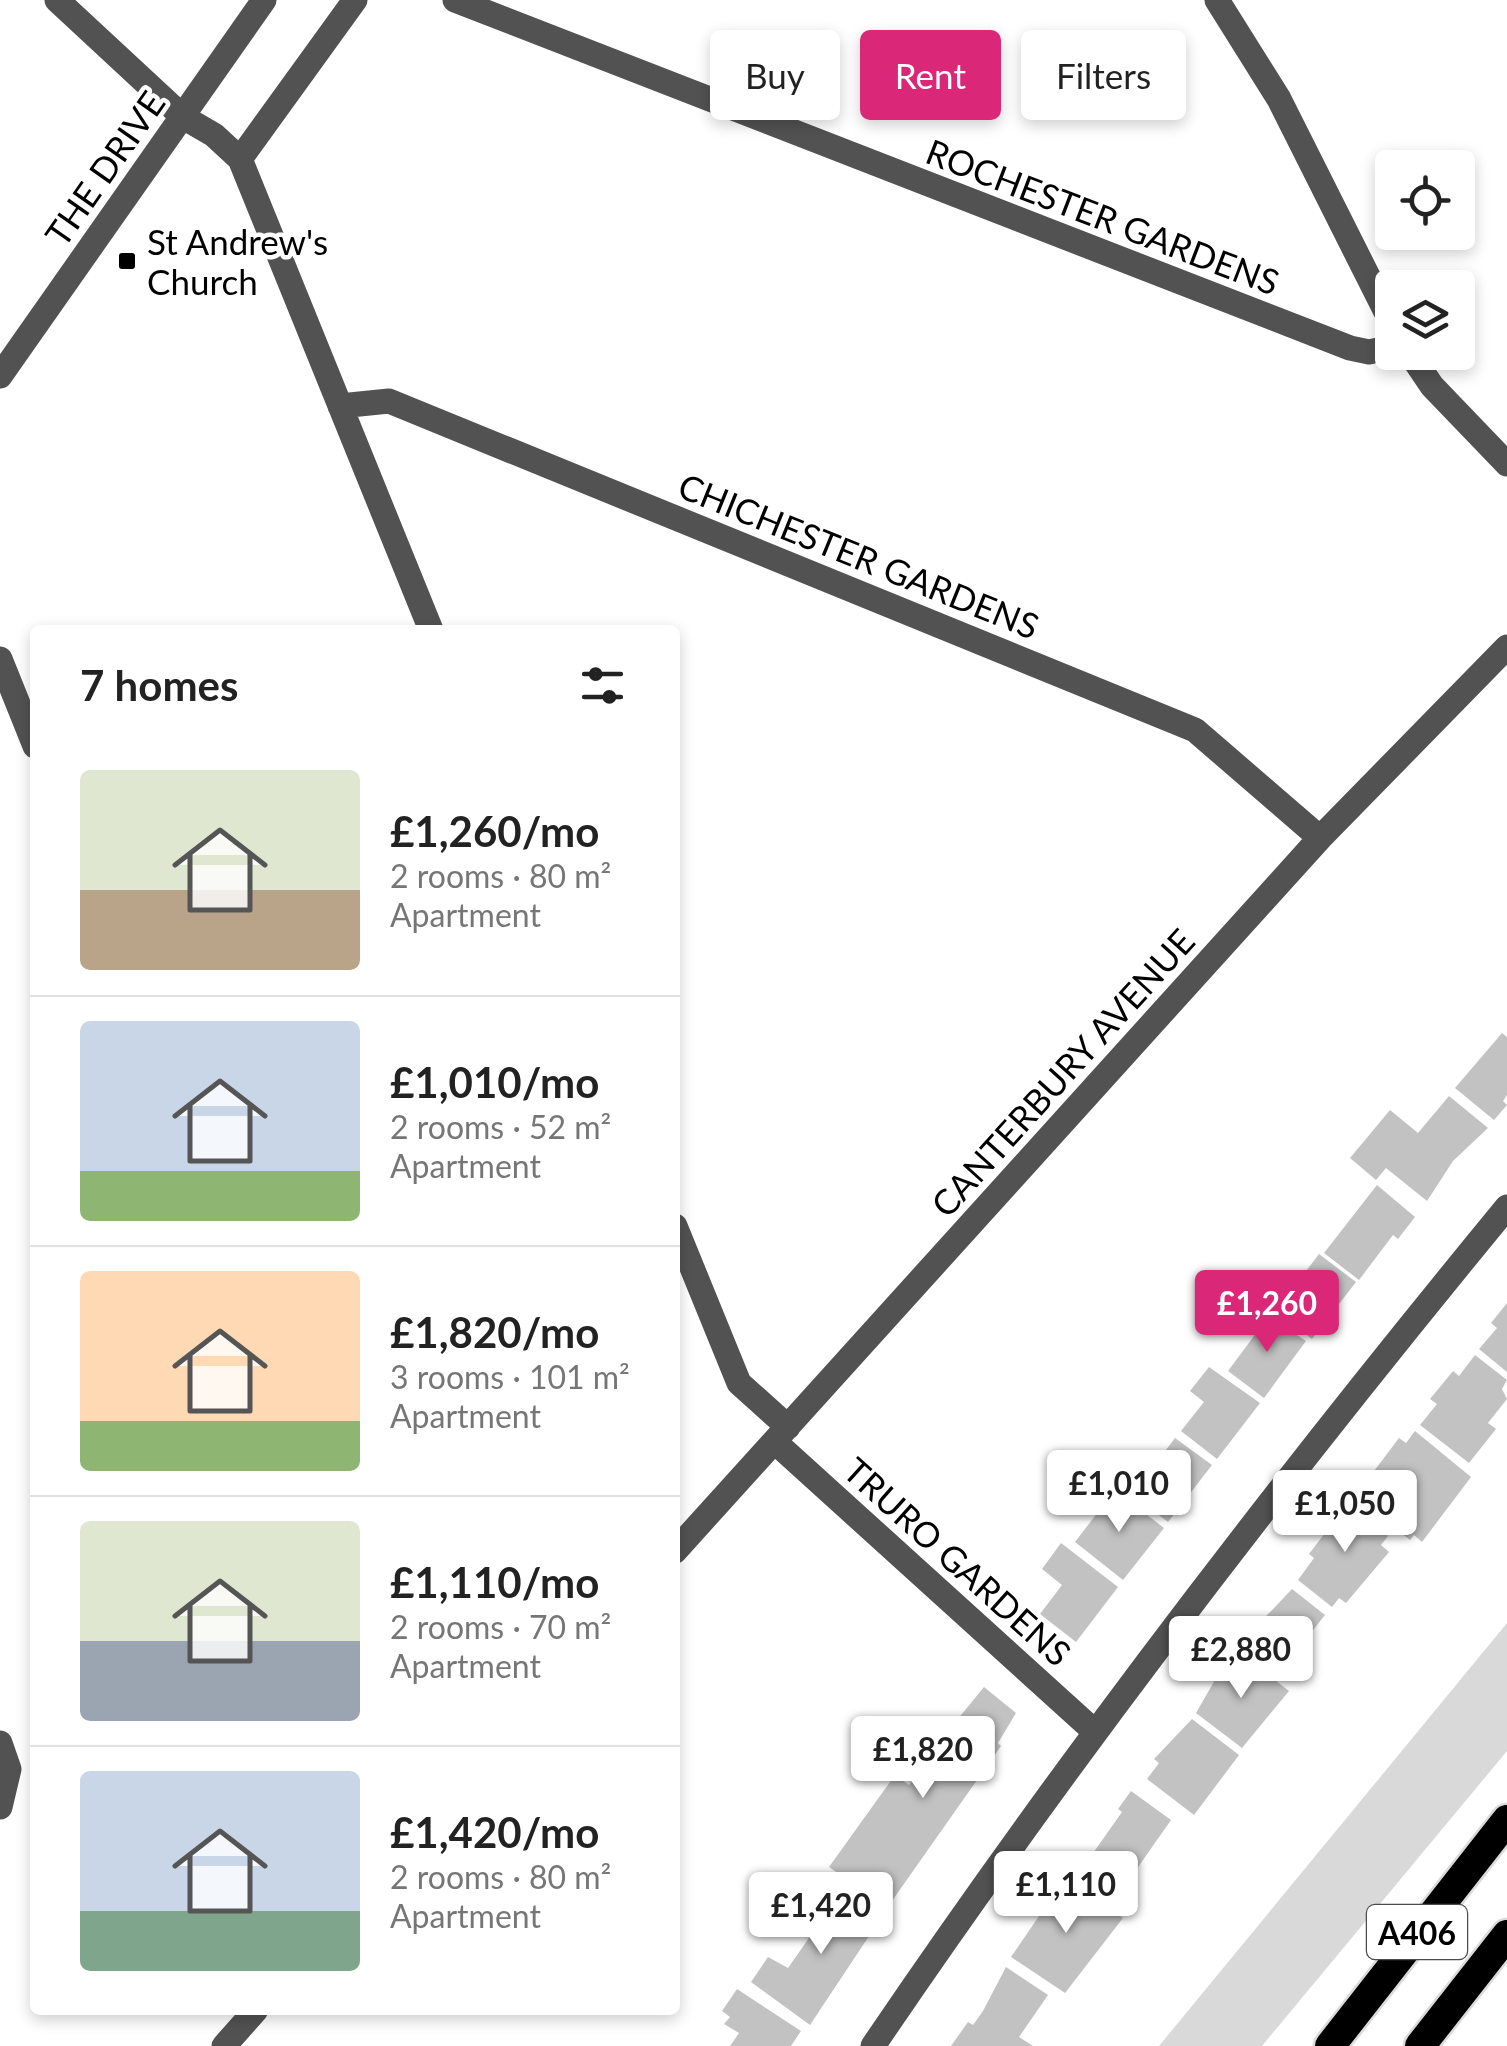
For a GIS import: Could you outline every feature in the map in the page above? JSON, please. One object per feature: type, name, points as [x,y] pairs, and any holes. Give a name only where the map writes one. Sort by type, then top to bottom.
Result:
[{"type":"highway","name":"A406","points":[[1330,2046],[1507,1820]]},
{"type":"highway","name":"A406","points":[[1420,2046],[1507,1935]]},
{"type":"street","points":[[57,0],[183,117],[214,135],[240,159],[429,625]]},
{"type":"street","name":"THE DRIVE","points":[[0,376],[264,0]]},
{"type":"street","points":[[240,159],[355,0]]},
{"type":"street","name":"ROCHESTER GARDENS","points":[[456,0],[1230,303],[1350,348],[1375,351]]},
{"type":"street","points":[[1217,0],[1279,98],[1375,290]]},
{"type":"street","points":[[1421,370],[1507,464]]},
{"type":"street","name":"CHICHESTER GARDENS","points":[[340,406],[389,401],[1194,730],[1320,838]]},
{"type":"street","name":"CANTERBURY AVENUE","points":[[680,1546],[1320,838],[1507,647]]},
{"type":"street","points":[[0,659],[30,734]]},
{"type":"street","points":[[874,2046],[1094,1731],[1391,1348],[1507,1207]]},
{"type":"street","name":"TRURO GARDENS","points":[[680,1238],[739,1383],[782,1434],[1094,1731]]},
{"type":"street","points":[[0,1743],[9,1769],[0,1808]]},
{"type":"street","points":[[224,2046],[252,2015]]},
{"type":"shaded area","points":[[1507,1623],[1507,1751],[1262,2046],[1159,2046]]},
{"type":"building","points":[[1502,1033],[1507,1037],[1507,1095],[1503,1101],[1507,1105],[1494,1120],[1455,1088]]},
{"type":"building","points":[[1449,1096],[1488,1128],[1453,1161],[1427,1201],[1386,1168],[1376,1180],[1350,1158],[1390,1110],[1418,1133]]},
{"type":"building","points":[[1377,1185],[1415,1217],[1398,1239],[1393,1235],[1359,1280],[1324,1253]]},
{"type":"building","points":[[1319,1254],[1356,1282],[1312,1339],[1276,1311]]},
{"type":"building","points":[[1507,1303],[1507,1372],[1479,1349],[1497,1328],[1491,1323]]},
{"type":"building","points":[[1262,1311],[1306,1341],[1264,1398],[1228,1371],[1260,1328],[1253,1322]]},
{"type":"building","points":[[1475,1355],[1507,1380],[1502,1389],[1507,1399],[1488,1423],[1496,1429],[1469,1463],[1420,1425],[1437,1404],[1430,1399],[1453,1371],[1459,1376]]},
{"type":"building","points":[[1209,1367],[1260,1403],[1217,1459],[1181,1431],[1204,1402],[1190,1391]]},
{"type":"building","points":[[1415,1431],[1471,1477],[1422,1542],[1414,1535],[1410,1540],[1360,1501],[1377,1479],[1371,1475],[1399,1438],[1406,1443]]},
{"type":"building","points":[[1175,1438],[1212,1465],[1168,1522],[1132,1495]]},
{"type":"building","points":[[1115,1490],[1164,1528],[1123,1580],[1075,1542]]},
{"type":"building","points":[[1351,1499],[1378,1519],[1374,1525],[1388,1536],[1381,1545],[1389,1552],[1346,1603],[1339,1598],[1332,1607],[1298,1580],[1314,1558],[1309,1554]]},
{"type":"building","points":[[1061,1543],[1118,1587],[1076,1642],[1040,1614],[1062,1585],[1042,1569]]},
{"type":"building","points":[[1292,1589],[1325,1615],[1302,1644],[1309,1649],[1294,1668],[1290,1665],[1279,1674],[1245,1648],[1257,1632],[1254,1629]]},
{"type":"building","points":[[1241,1654],[1289,1691],[1242,1748],[1196,1713],[1215,1680]]},
{"type":"building","points":[[984,1687],[1016,1713],[998,1743],[1001,1746],[887,1908],[829,1867],[895,1775],[909,1785],[932,1760],[935,1754],[919,1742],[934,1721],[948,1731]]},
{"type":"building","points":[[1192,1719],[1239,1755],[1194,1815],[1147,1779],[1159,1763],[1154,1759]]},
{"type":"building","points":[[1131,1791],[1171,1820],[1115,1900],[1074,1871],[1087,1853],[1091,1856],[1122,1812],[1118,1809]]},
{"type":"building","points":[[1065,1878],[1123,1918],[1065,1993],[1011,1957]]},
{"type":"building","points":[[846,1885],[885,1912],[810,2025],[751,1982],[768,1957],[788,1968]]},
{"type":"building","points":[[1006,1967],[1048,1995],[1019,2037],[1033,2046],[951,2046],[968,2022],[973,2025],[983,2011]]},
{"type":"building","points":[[737,1989],[801,2031],[791,2046],[730,2046],[739,2033],[724,2024],[730,2017],[722,2011]]},
{"type":"place","name":"St Andrew's Church","points":[[127,261]]}]
